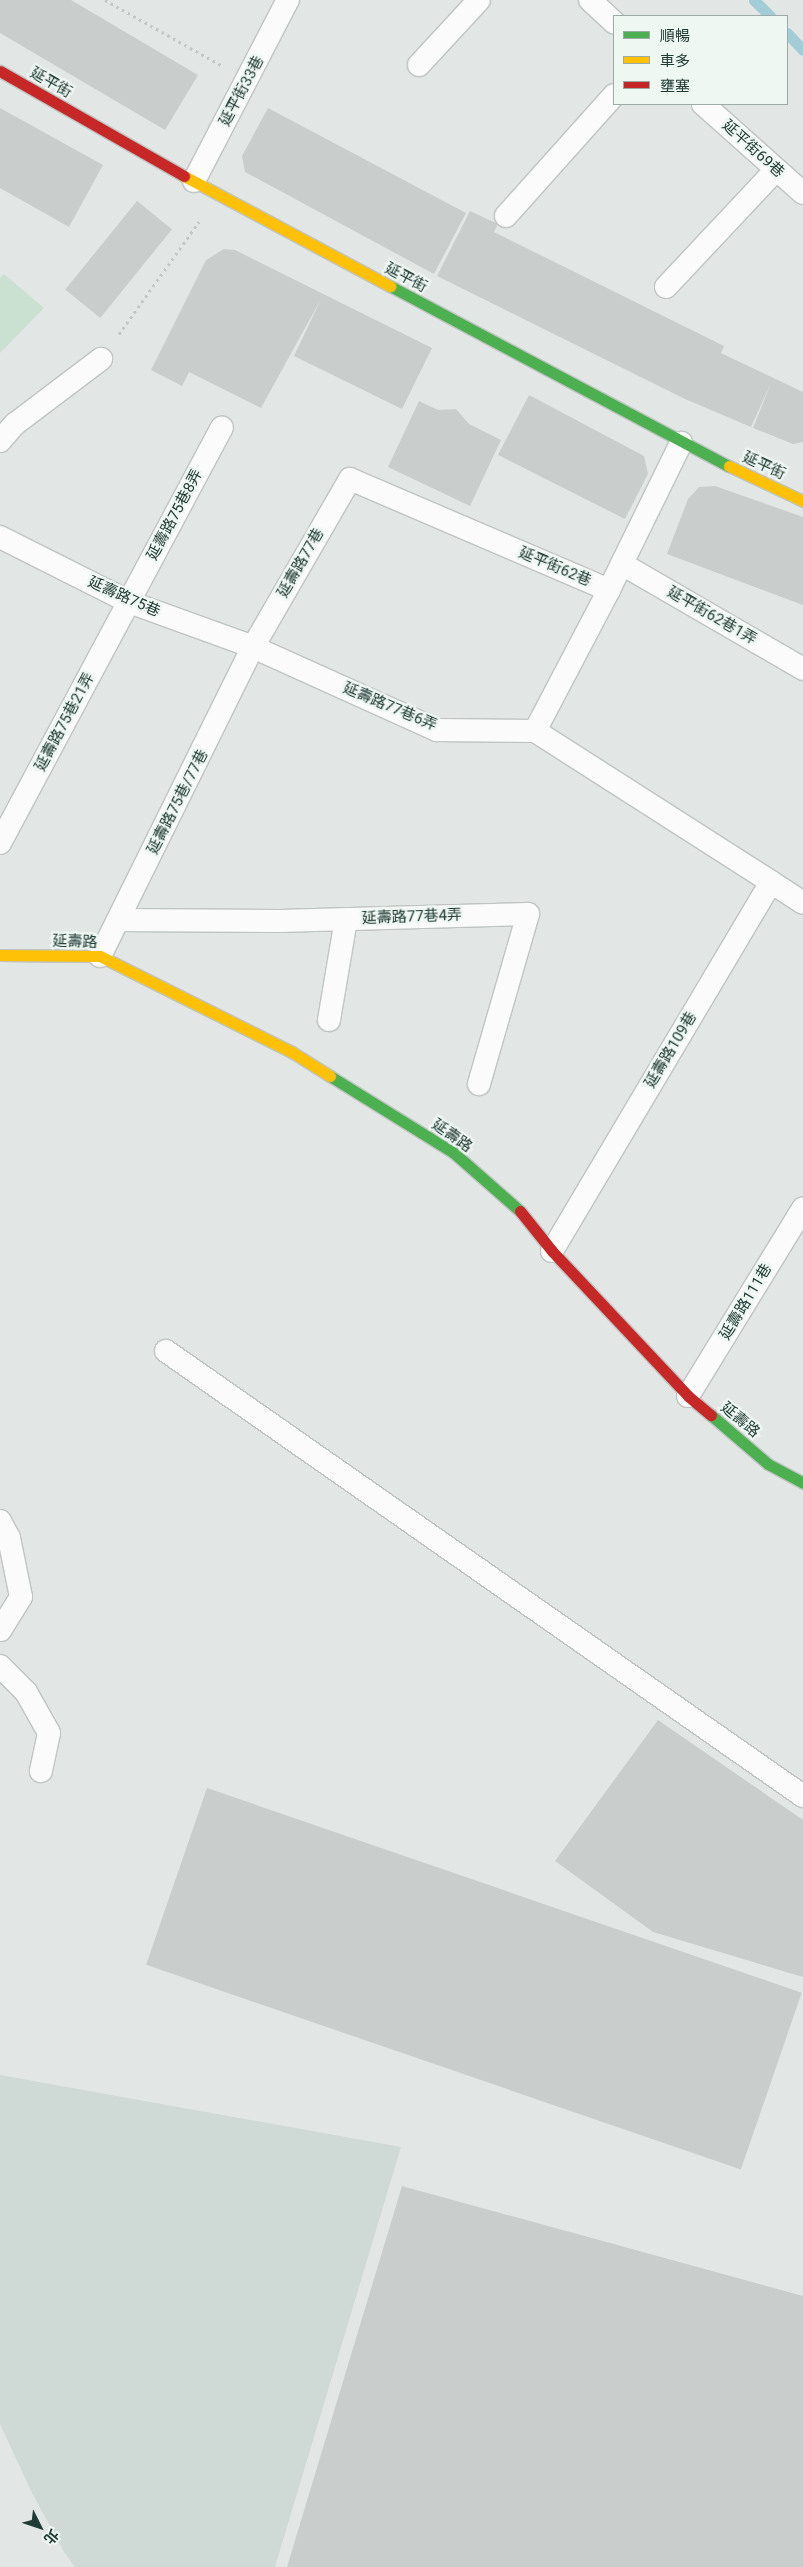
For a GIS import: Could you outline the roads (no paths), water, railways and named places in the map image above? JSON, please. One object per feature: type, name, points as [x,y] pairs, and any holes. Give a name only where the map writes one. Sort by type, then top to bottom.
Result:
[{"type":"street","name":"延平街","points":[[0,71],[219,195],[681,443],[803,501]]},
{"type":"street","name":"延壽路","points":[[0,955],[100,956],[292,1052],[454,1153],[518,1209],[552,1251],[688,1396],[768,1464],[803,1483]]},
{"type":"lane","name":"延平街33巷","points":[[194,181],[288,0]]},
{"type":"lane","points":[[419,65],[479,0]]},
{"type":"lane","points":[[590,0],[613,21]]},
{"type":"lane","points":[[506,216],[613,96]]},
{"type":"lane","name":"延平街69巷","points":[[704,105],[803,193]]},
{"type":"lane","points":[[666,288],[776,170]]},
{"type":"lane","points":[[0,441],[15,424],[101,358]]},
{"type":"lane","name":"延壽路75巷8弄","points":[[129,602],[222,428]]},
{"type":"lane","name":"延平街62巷","points":[[350,479],[609,590],[681,443]]},
{"type":"lane","name":"延壽路77巷","points":[[253,647],[350,479]]},
{"type":"lane","name":"延壽路75巷","points":[[0,537],[129,602],[253,647]]},
{"type":"lane","name":"延平街62巷1弄","points":[[622,564],[803,669]]},
{"type":"lane","points":[[609,590],[535,731],[803,903]]},
{"type":"lane","name":"延壽路75巷21弄","points":[[0,842],[129,602]]},
{"type":"lane","name":"延壽路77巷6弄","points":[[253,647],[437,730],[535,731]]},
{"type":"lane","name":"延壽路75巷/77巷","points":[[100,956],[253,647]]},
{"type":"lane","name":"延壽路109巷","points":[[552,1251],[771,882]]},
{"type":"lane","name":"延壽路77巷4弄","points":[[118,920],[346,919],[528,914],[479,1084]]},
{"type":"lane","points":[[329,1020],[346,919]]},
{"type":"lane","name":"延壽路111巷","points":[[688,1396],[803,1208]]},
{"type":"lane","points":[[166,1351],[803,1796]]},
{"type":"lane","points":[[0,1521],[9,1538],[21,1597],[0,1630]]},
{"type":"lane","points":[[0,1666],[26,1692],[48,1733],[41,1771]]},
{"type":"waterway","points":[[754,0],[769,15]]},
{"type":"waterway","points":[[788,34],[803,50]]}]
